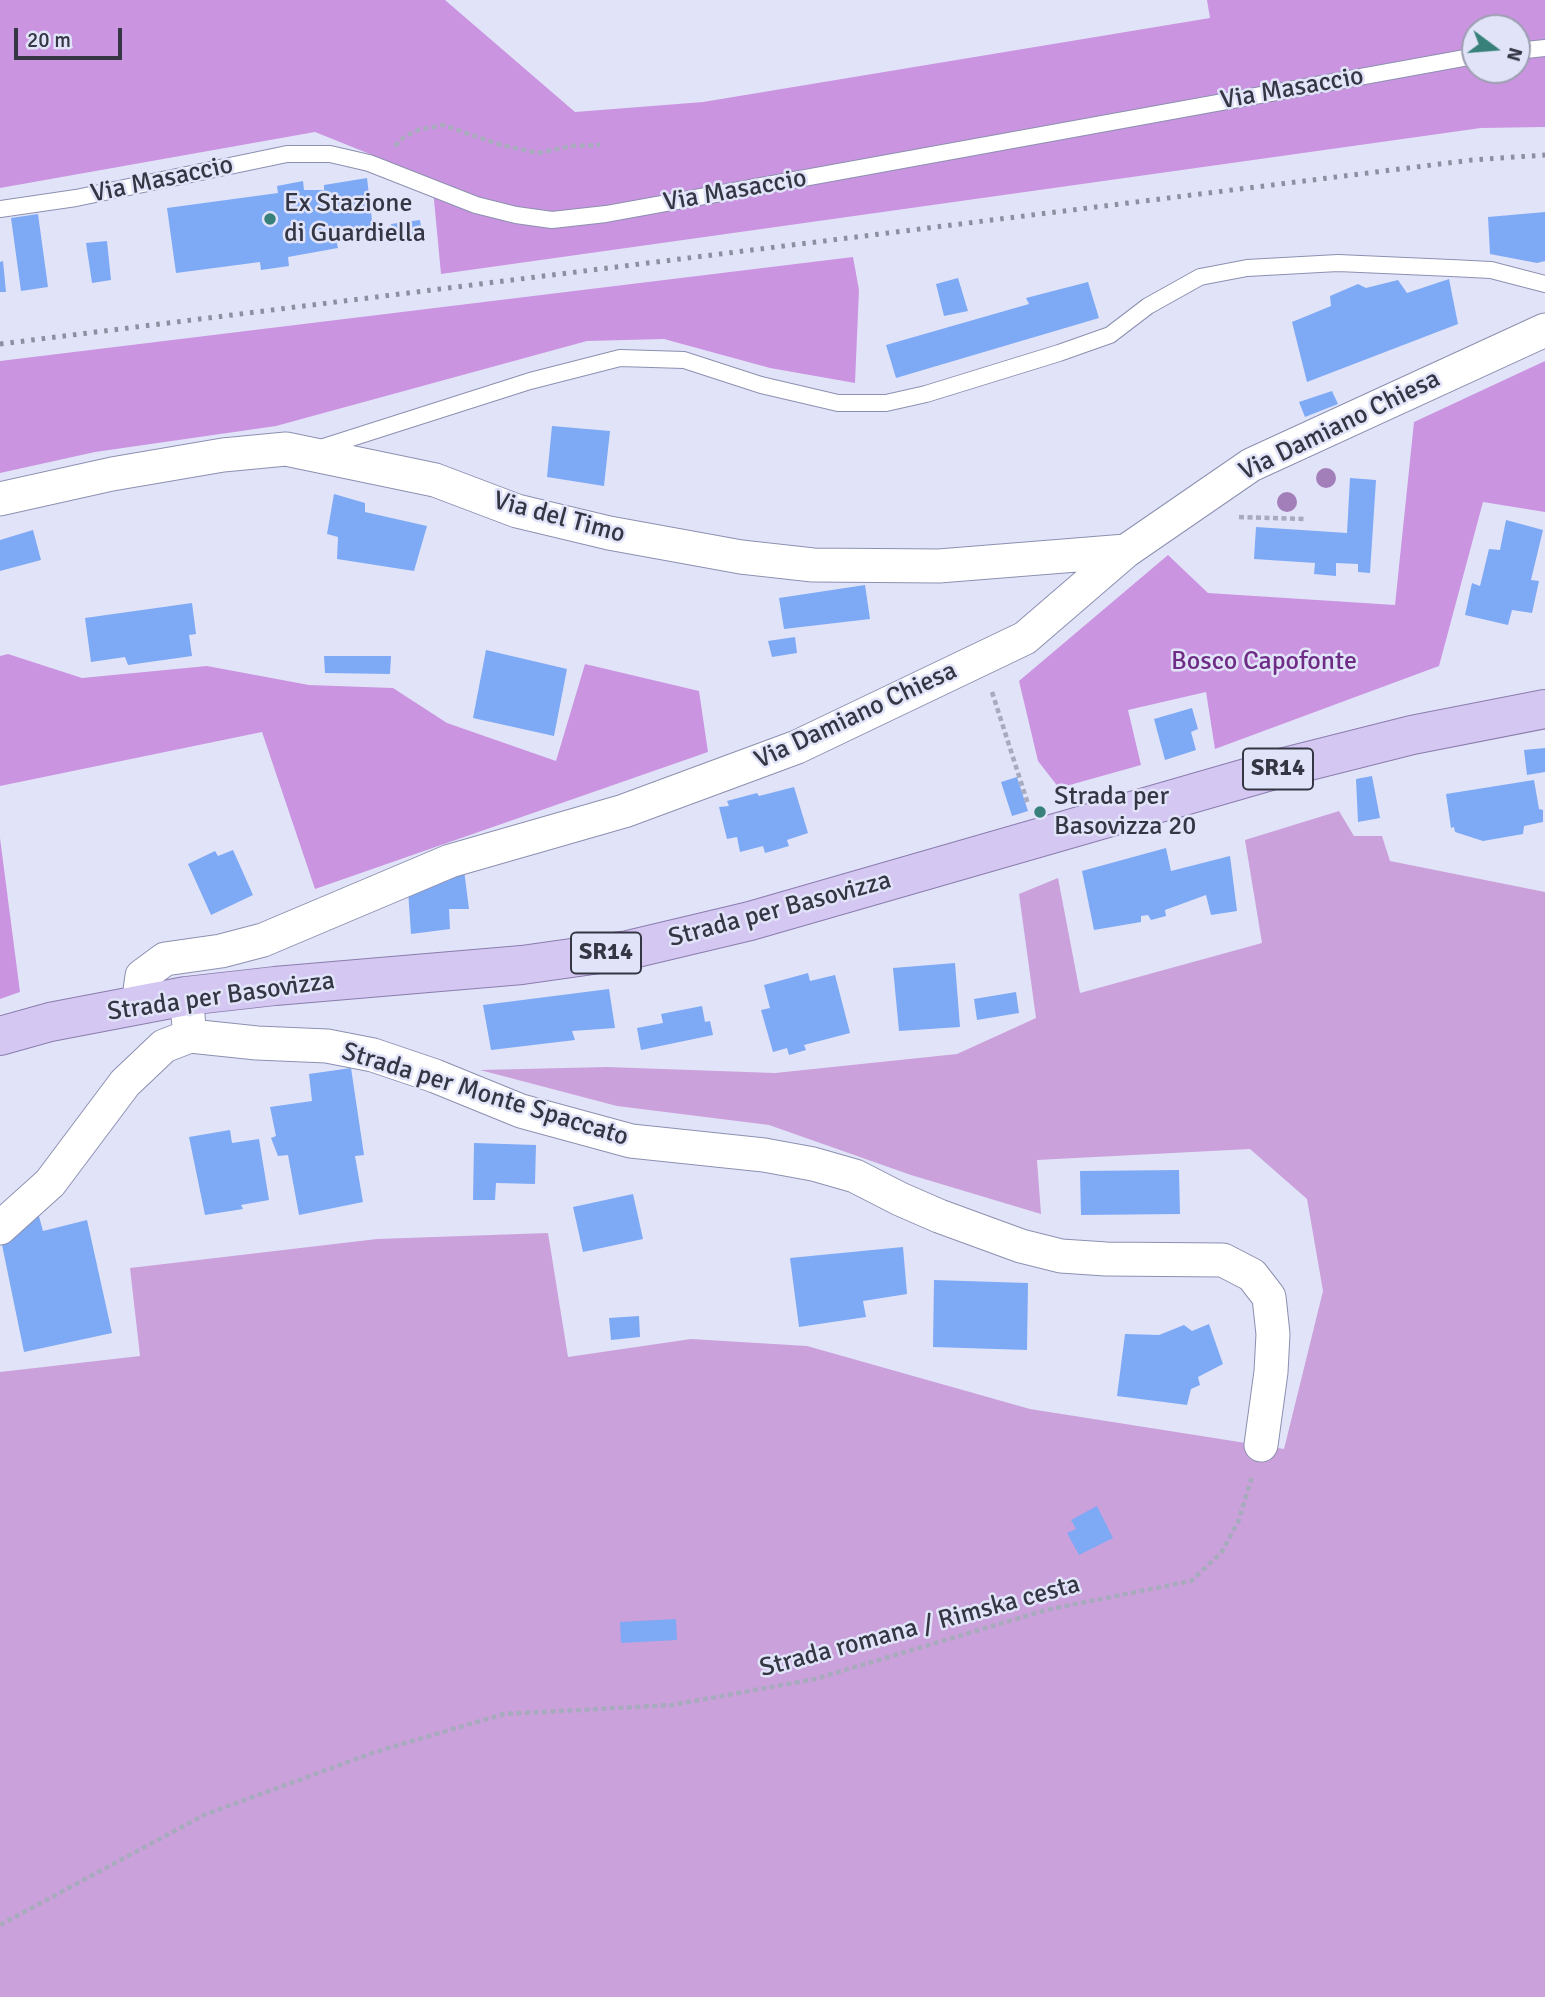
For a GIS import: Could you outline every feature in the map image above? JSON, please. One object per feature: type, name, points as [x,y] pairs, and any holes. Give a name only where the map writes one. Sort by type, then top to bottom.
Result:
[{"type":"main road","name":"Strada per Basovizza","points":[[0,1036],[50,1022],[186,996],[522,965],[628,950],[750,921],[1281,768],[1412,735],[1545,709]]},
{"type":"street","name":"Via Damiano Chiesa","points":[[138,1005],[142,976],[165,959],[221,951],[263,940],[450,861],[624,811],[723,776],[797,747],[1025,638],[1126,551],[1251,466],[1545,330]]},
{"type":"street","name":"Via del Timo","points":[[0,499],[111,474],[223,455],[286,449],[435,480],[517,511],[609,533],[741,557],[813,565],[939,566],[1126,551]]},
{"type":"street","points":[[186,996],[190,1037]]},
{"type":"street","name":"Strada per Monte Spaccato","points":[[0,1228],[50,1183],[125,1083],[164,1046],[190,1037],[327,1046],[373,1055],[435,1076],[522,1111],[619,1138],[764,1155],[813,1164],[855,1176],[939,1216],[1021,1246],[1061,1256],[1223,1260],[1252,1275],[1269,1297],[1273,1334],[1271,1372],[1261,1446]]},
{"type":"lane","name":"Via Masaccio","points":[[0,209],[76,198],[287,154],[330,155],[376,166],[476,205],[552,220],[606,214],[1461,59]]},
{"type":"lane","points":[[308,452],[530,381],[620,358],[684,360],[761,385],[838,403],[886,403],[953,386],[1110,335],[1149,306],[1200,277],[1247,268],[1338,263],[1490,270],[1545,284]]},
{"type":"path","points":[[376,166],[404,137],[418,130],[443,125],[501,145],[538,153],[571,146],[600,145]]},
{"type":"path","points":[[1237,517],[1304,519]]},
{"type":"path","points":[[982,657],[1039,838]]},
{"type":"path","name":"Strada romana / Rimska cesta","points":[[0,1924],[204,1815],[375,1752],[504,1714],[672,1705],[815,1679],[1046,1611],[1191,1581],[1221,1553],[1238,1522],[1261,1446]]},
{"type":"shaded area","points":[[1339,811],[1354,836],[1382,836],[1390,861],[1545,892],[1545,1997],[0,1997],[0,1372],[140,1356],[130,1268],[377,1239],[548,1233],[568,1357],[691,1339],[807,1346],[1030,1409],[1284,1449],[1323,1291],[1307,1199],[1250,1149],[1037,1160],[1041,1214],[911,1175],[769,1125],[617,1106],[480,1070],[607,1067],[775,1073],[957,1054],[1036,1018],[1019,894],[1058,878],[1080,993],[1262,943],[1245,840]]},
{"type":"green space","points":[[0,0],[445,0],[575,112],[703,102],[1210,18],[1207,0],[1545,0],[1545,127],[1481,128],[441,274],[432,179],[315,132],[0,188]]},
{"type":"green space","points":[[853,257],[859,290],[855,383],[770,368],[664,339],[587,341],[276,426],[95,452],[0,473],[0,361]]},
{"type":"green space","name":"Bosco Capofonte","points":[[1545,361],[1545,512],[1483,502],[1439,666],[1215,749],[1206,692],[1128,710],[1141,765],[1059,788],[1038,761],[1019,681],[1168,555],[1208,593],[1395,605],[1414,422]]},
{"type":"green space","points":[[8,654],[82,678],[207,666],[309,685],[393,688],[447,723],[556,761],[585,664],[699,691],[708,752],[315,889],[262,732],[0,786],[0,656]]},
{"type":"green space","points":[[0,838],[20,992],[0,999]]},
{"type":"building","name":"Ex Stazione di Guardiella","points":[[367,178],[373,229],[335,235],[338,248],[288,257],[289,266],[261,270],[260,262],[176,273],[167,208],[278,193],[277,186],[303,181],[304,190],[324,190],[324,185]]},
{"type":"building","points":[[1545,212],[1545,261],[1537,263],[1490,254],[1488,217]]},
{"type":"building","points":[[38,214],[48,287],[21,291],[11,218]]},
{"type":"building","points":[[420,220],[423,240],[394,242],[391,224]]},
{"type":"building","points":[[107,241],[111,280],[92,283],[86,243]]},
{"type":"building","points":[[3,261],[6,292],[0,292],[0,262]]},
{"type":"building","points":[[958,278],[968,311],[944,316],[936,284]]},
{"type":"building","points":[[1449,279],[1458,324],[1307,382],[1292,322],[1331,306],[1330,296],[1358,284],[1366,288],[1398,280],[1407,293]]},
{"type":"building","points":[[1088,282],[1099,318],[896,378],[886,345],[1029,304],[1026,298]]},
{"type":"building","points":[[1332,391],[1338,404],[1305,417],[1299,402]]},
{"type":"building","points":[[552,426],[610,431],[604,486],[547,477]]},
{"type":"building","points":[[1350,478],[1376,480],[1370,573],[1358,572],[1358,564],[1336,563],[1336,576],[1314,574],[1315,563],[1254,559],[1256,527],[1347,533]]},
{"type":"building","points":[[334,494],[365,503],[365,512],[427,526],[414,571],[337,559],[338,537],[327,534]]},
{"type":"building","points":[[1506,520],[1543,530],[1531,580],[1539,581],[1532,613],[1512,610],[1508,625],[1465,615],[1472,583],[1480,586],[1489,549],[1500,550]]},
{"type":"building","points":[[33,530],[41,560],[0,571],[0,540]]},
{"type":"building","points":[[865,585],[870,619],[784,629],[779,598]]},
{"type":"building","points":[[192,603],[196,634],[189,635],[192,656],[128,665],[125,657],[91,662],[85,618]]},
{"type":"building","points":[[795,637],[797,653],[772,657],[768,641]]},
{"type":"building","points":[[486,650],[567,669],[554,736],[473,718]]},
{"type":"building","points":[[324,656],[391,656],[390,674],[325,673]]},
{"type":"building","points":[[1192,708],[1198,729],[1191,732],[1196,750],[1165,760],[1154,719]]},
{"type":"building","points":[[1545,748],[1545,772],[1527,775],[1524,750]]},
{"type":"building","points":[[1372,776],[1380,818],[1358,822],[1356,779]]},
{"type":"building","points":[[1017,777],[1028,811],[1012,816],[1001,782]]},
{"type":"building","points":[[1534,780],[1539,809],[1543,810],[1543,822],[1524,826],[1523,834],[1483,841],[1455,832],[1454,827],[1451,828],[1446,794]]},
{"type":"building","points":[[794,787],[808,833],[787,840],[789,846],[765,853],[763,846],[740,852],[737,837],[727,839],[719,807],[729,806],[727,801],[757,793],[759,796]]},
{"type":"building","points":[[1166,848],[1171,871],[1230,856],[1237,911],[1211,915],[1206,895],[1165,910],[1166,916],[1151,920],[1148,915],[1141,916],[1141,922],[1094,930],[1082,871]]},
{"type":"building","points":[[233,850],[253,895],[211,915],[188,864],[215,851],[218,856]]},
{"type":"building","points":[[464,870],[469,909],[449,909],[450,929],[411,934],[408,890]]},
{"type":"building","points":[[955,963],[960,1027],[899,1031],[893,968]]},
{"type":"building","points":[[808,973],[810,981],[835,975],[850,1033],[804,1045],[806,1050],[789,1055],[787,1048],[773,1052],[761,1010],[770,1008],[764,985]]},
{"type":"building","points":[[609,989],[615,1028],[572,1031],[575,1040],[491,1050],[483,1005]]},
{"type":"building","points":[[1016,992],[1019,1013],[977,1020],[974,999]]},
{"type":"building","points":[[702,1006],[705,1022],[710,1021],[713,1035],[641,1050],[637,1028],[663,1023],[661,1014]]},
{"type":"building","points":[[351,1068],[364,1155],[355,1156],[363,1202],[299,1215],[288,1155],[278,1156],[271,1138],[276,1136],[270,1107],[312,1101],[309,1074]]},
{"type":"building","points":[[230,1130],[232,1143],[259,1139],[269,1200],[241,1205],[243,1209],[205,1215],[189,1137]]},
{"type":"building","points":[[474,1143],[536,1145],[535,1184],[496,1183],[495,1200],[473,1200]]},
{"type":"building","points":[[1179,1170],[1180,1214],[1081,1215],[1080,1171]]},
{"type":"building","points":[[633,1194],[643,1239],[583,1252],[573,1207]]},
{"type":"building","points":[[37,1209],[43,1231],[87,1220],[112,1333],[24,1352],[1,1240]]},
{"type":"building","points":[[903,1247],[907,1294],[863,1301],[866,1317],[799,1327],[790,1258]]},
{"type":"building","points":[[934,1280],[1028,1283],[1027,1350],[933,1347]]},
{"type":"building","points":[[639,1316],[640,1337],[611,1340],[609,1318]]},
{"type":"building","points":[[1209,1324],[1223,1364],[1198,1377],[1200,1385],[1191,1389],[1187,1405],[1117,1396],[1125,1334],[1159,1335],[1184,1325],[1192,1331]]},
{"type":"building","points":[[1097,1506],[1113,1538],[1079,1555],[1067,1533],[1076,1529],[1071,1520]]},
{"type":"building","points":[[676,1619],[677,1640],[621,1643],[620,1622]]},
{"type":"railway","points":[[0,344],[1472,160],[1545,155]]},
{"type":"place","name":"Ex Stazione di Guardiella","points":[[270,219]]},
{"type":"place","name":"Strada per Basovizza 20","points":[[1040,812]]}]
